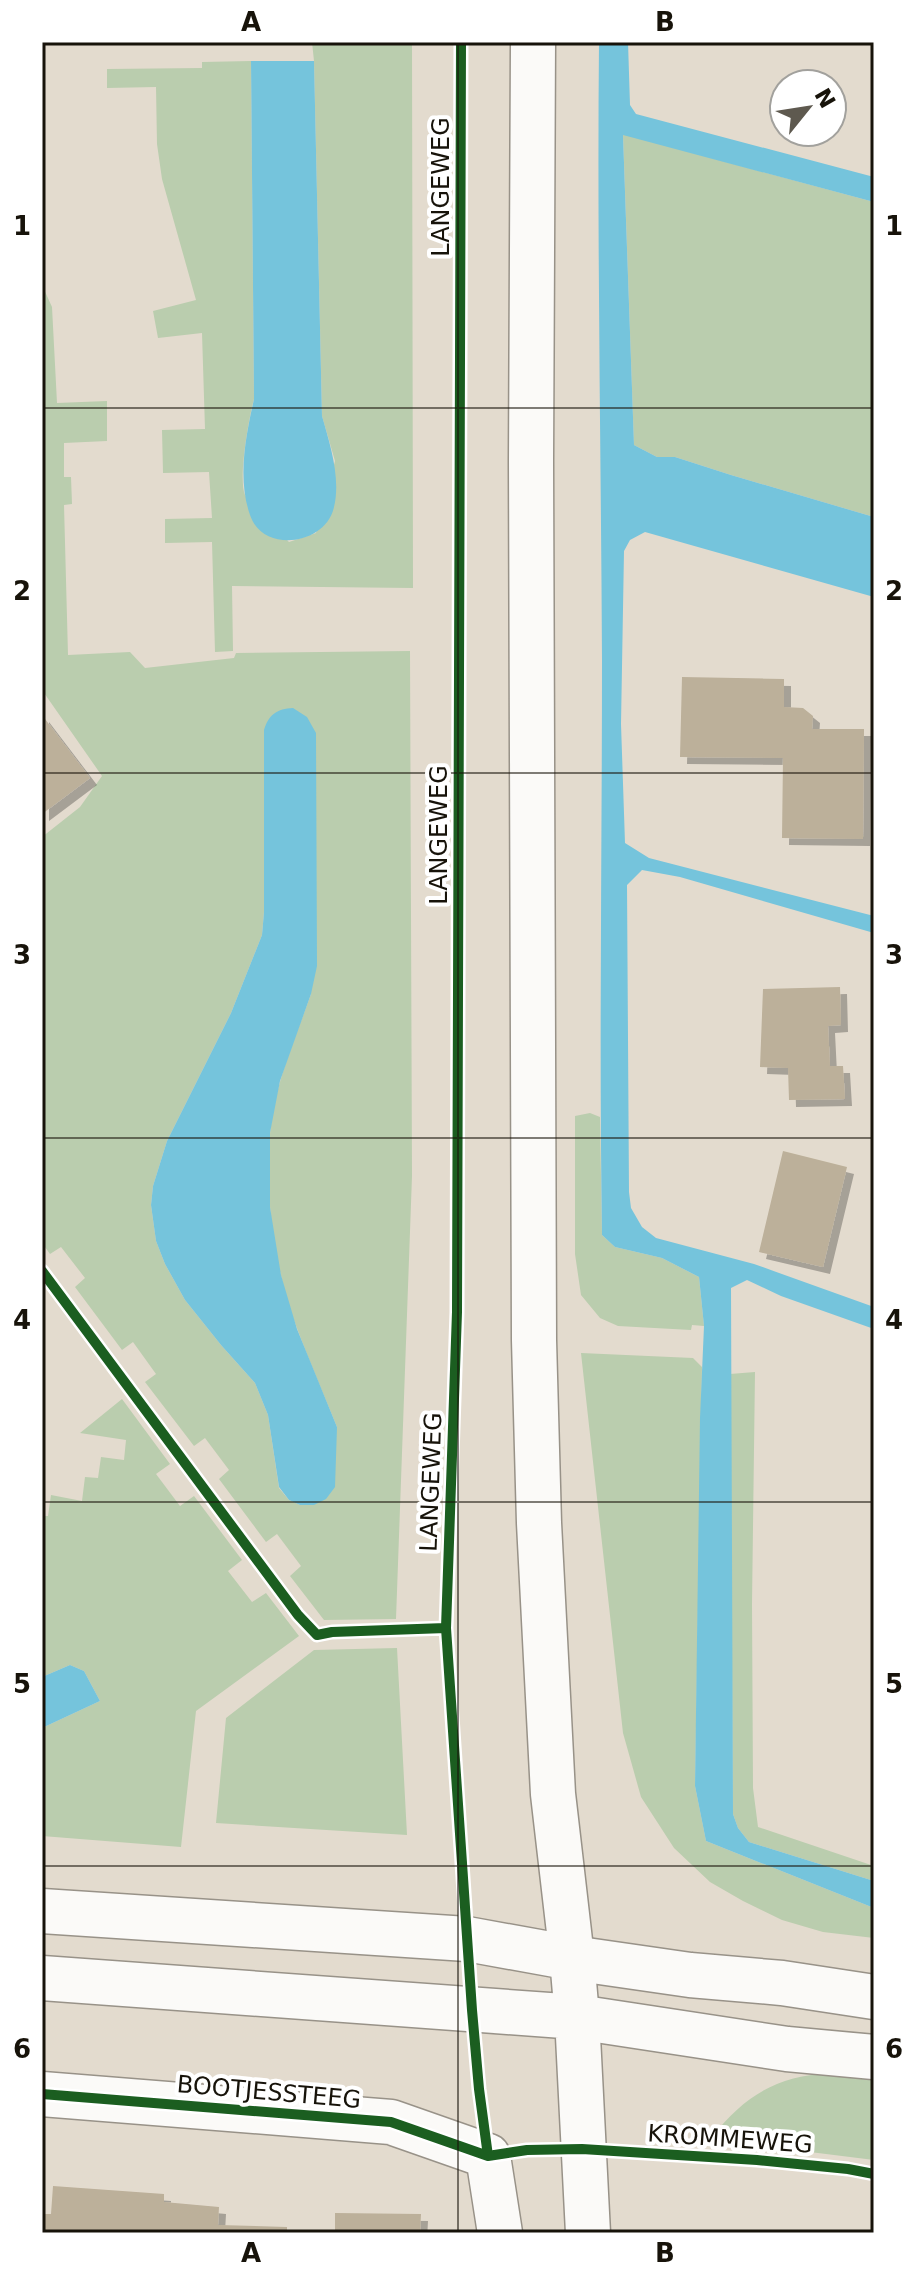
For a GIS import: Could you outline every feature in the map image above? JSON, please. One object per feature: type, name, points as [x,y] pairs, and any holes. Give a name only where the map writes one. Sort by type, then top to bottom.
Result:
[{"type":"main road","points":[[533,42],[531,477],[535,1355],[539,1523],[553,1794],[577,2017],[588,2233]]},
{"type":"main road","points":[[42,1911],[467,1939],[690,1975],[782,1983],[874,1997]]},
{"type":"main road","points":[[42,1978],[577,2017],[787,2049],[874,2057]]},
{"type":"main road","name":"BOOTJESSTEEG","points":[[42,2094],[391,2122],[488,2156],[500,2233]]},
{"type":"green space","points":[[312,42],[412,42],[413,588],[232,586],[233,651],[215,652],[212,542],[165,543],[165,519],[212,518],[209,472],[163,473],[162,430],[205,429],[202,333],[158,338],[153,311],[196,300],[162,179],[157,144],[156,87],[107,88],[107,69],[202,68],[202,62],[251,61],[254,399],[245,448],[243,487],[248,499],[289,542],[316,533],[335,461],[322,416]]},
{"type":"green space","points":[[623,134],[874,202],[874,517],[675,457],[657,457],[634,445]]},
{"type":"green space","points":[[42,285],[52,307],[57,403],[107,401],[107,441],[64,443],[64,477],[71,477],[72,504],[64,505],[68,655],[130,652],[145,668],[234,658],[236,653],[410,651],[412,1176],[396,1619],[324,1620],[290,1576],[301,1566],[277,1534],[266,1542],[219,1479],[229,1470],[205,1438],[194,1446],[145,1382],[156,1374],[133,1342],[122,1350],[75,1287],[85,1278],[61,1247],[50,1254],[42,1243],[42,837],[80,807],[102,776],[42,690]],"holes":[[[264,912],[311,994],[276,1098],[269,1158],[270,1208],[283,1284],[298,1331],[337,1427],[300,1505],[289,1500],[279,1488],[268,1415],[255,1383],[185,1300],[156,1241],[151,1205],[153,1186],[167,1141],[231,1013],[262,935]]]},
{"type":"green space","points":[[590,1113],[600,1117],[602,1235],[615,1247],[662,1258],[699,1277],[704,1326],[692,1325],[691,1330],[618,1326],[600,1318],[581,1295],[575,1254],[575,1116]]},
{"type":"green space","points":[[581,1353],[693,1358],[702,1367],[695,1786],[706,1841],[874,1908],[874,1938],[823,1932],[782,1920],[710,1882],[674,1848],[641,1797],[623,1733]]},
{"type":"green space","points":[[755,1372],[753,1788],[758,1827],[874,1866],[874,1881],[749,1842],[738,1828],[733,1814],[730,1374]]},
{"type":"green space","points":[[122,1399],[170,1464],[156,1474],[180,1506],[194,1496],[242,1560],[228,1571],[252,1602],[266,1593],[299,1636],[196,1711],[181,1847],[42,1836],[42,1728],[100,1701],[84,1671],[70,1665],[42,1677],[42,1516],[48,1516],[51,1495],[82,1501],[85,1477],[98,1478],[101,1457],[124,1460],[126,1440],[80,1433]]},
{"type":"green space","points":[[397,1648],[407,1835],[216,1823],[226,1718],[314,1650]]},
{"type":"green space","points":[[831,2073],[874,2073],[874,2160],[714,2140],[712,2137],[737,2110],[764,2090],[794,2078]]},
{"type":"water","points":[[599,42],[628,42],[630,105],[636,114],[874,177],[874,202],[623,135],[634,445],[657,457],[675,457],[874,517],[874,597],[645,532],[630,540],[624,551],[621,724],[625,843],[649,858],[874,916],[874,933],[680,877],[642,870],[627,885],[629,1192],[631,1208],[642,1227],[656,1238],[754,1264],[874,1307],[874,1329],[781,1296],[747,1280],[731,1288],[733,1814],[738,1828],[749,1842],[874,1881],[874,1908],[706,1841],[695,1786],[704,1326],[699,1277],[662,1258],[615,1247],[602,1235]]},
{"type":"water","points":[[251,61],[314,61],[322,416],[334,461],[336,496],[329,520],[307,537],[294,540],[267,536],[257,527],[250,515],[244,486],[246,442],[254,399]]},
{"type":"water","points":[[293,708],[307,717],[316,733],[317,966],[311,994],[280,1081],[270,1133],[270,1207],[281,1275],[297,1329],[337,1427],[335,1487],[326,1499],[314,1505],[300,1505],[289,1500],[279,1487],[268,1415],[255,1383],[185,1300],[156,1241],[151,1205],[153,1186],[167,1141],[231,1013],[262,935],[264,730],[274,713]]},
{"type":"water","points":[[70,1665],[84,1671],[100,1701],[42,1728],[42,1677]]},
{"type":"building","points":[[682,677],[784,679],[784,707],[803,708],[813,716],[812,729],[864,729],[863,839],[782,838],[783,758],[680,757]]},
{"type":"building","points":[[42,715],[90,778],[42,814]]},
{"type":"building","points":[[840,987],[841,1025],[828,1026],[830,1066],[843,1066],[845,1099],[789,1100],[788,1068],[760,1067],[763,989]]},
{"type":"building","points":[[783,1151],[847,1167],[823,1267],[759,1252]]},
{"type":"building","points":[[53,2186],[164,2194],[164,2202],[219,2207],[218,2225],[287,2227],[287,2233],[42,2233],[42,2214],[51,2214]]},
{"type":"building","points":[[335,2213],[421,2214],[420,2233],[335,2233]]},
{"type":"cycle path","name":"LANGEWEG","points":[[461,42],[457,1312],[446,1628],[472,2010],[488,2156]]},
{"type":"cycle path","points":[[42,1271],[298,1615],[317,1635],[446,1628]]},
{"type":"cycle path","name":"KROMMEWEG","points":[[42,2094],[391,2122],[488,2156],[527,2150],[582,2149],[757,2160],[874,2174]]}]
